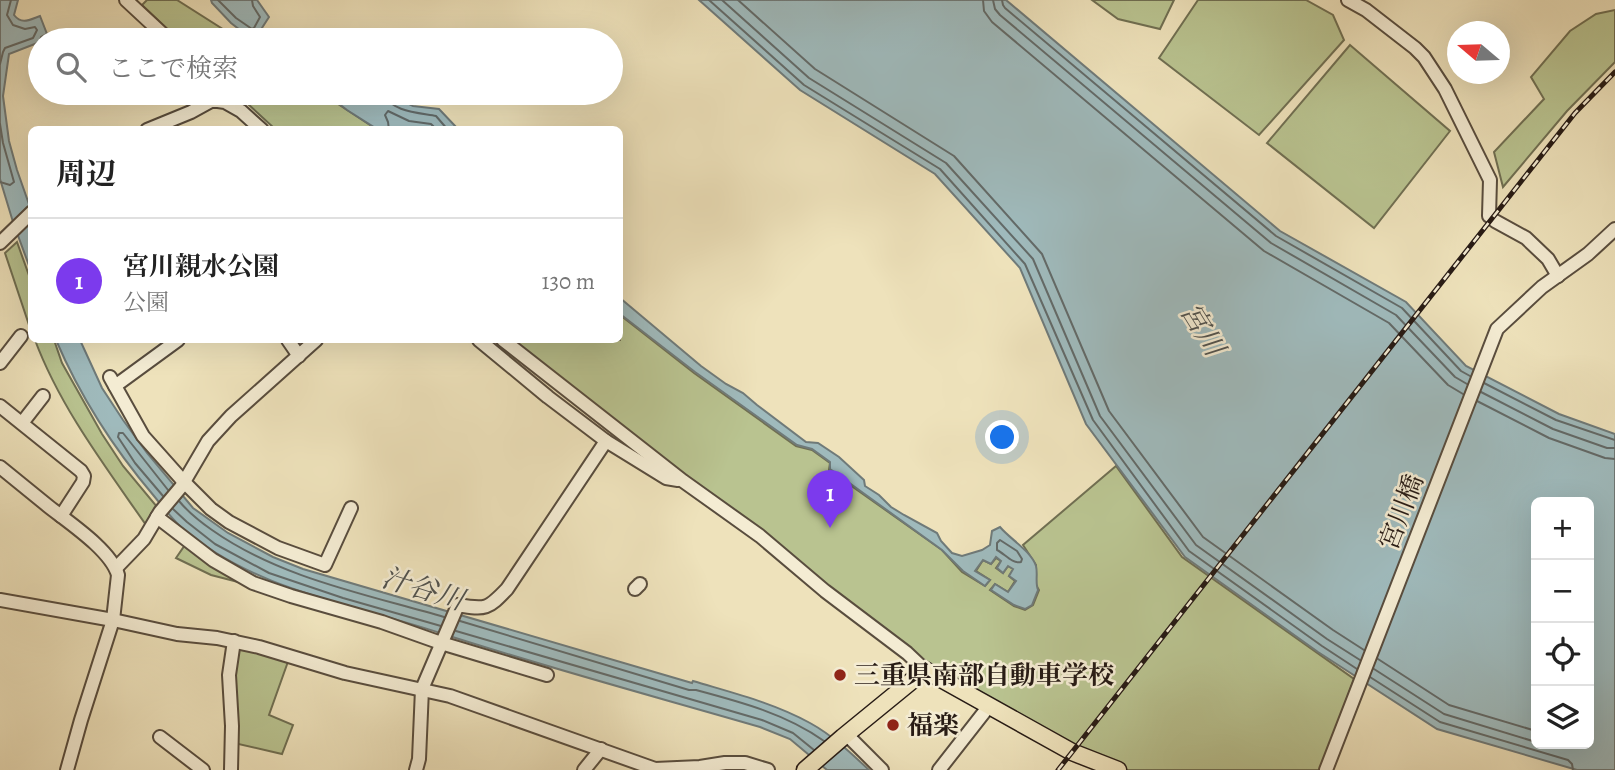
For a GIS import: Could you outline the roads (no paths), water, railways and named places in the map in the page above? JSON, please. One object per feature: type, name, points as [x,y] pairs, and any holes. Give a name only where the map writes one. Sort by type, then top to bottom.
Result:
[{"type":"main road","points":[[807,767],[925,670],[1072,752],[1118,770]]},
{"type":"street","points":[[127,0],[156,28]]},
{"type":"street","points":[[1348,0],[1366,10],[1424,57],[1446,89],[1490,180],[1492,218],[1525,238],[1548,259],[1558,276]]},
{"type":"street","points":[[157,126],[191,112],[200,105]]},
{"type":"street","points":[[230,105],[258,126]]},
{"type":"street","points":[[4,239],[28,216]]},
{"type":"street","name":"宮川橋","points":[[1325,770],[1497,329],[1542,287],[1588,254],[1615,229]]},
{"type":"street","points":[[0,363],[21,336]]},
{"type":"street","points":[[173,343],[113,382],[143,436],[183,485],[229,522],[278,548],[325,565],[351,508]]},
{"type":"street","points":[[290,343],[299,356]]},
{"type":"street","points":[[116,568],[144,539],[183,485],[208,441],[231,416],[313,343]]},
{"type":"street","points":[[483,343],[606,441],[666,478],[683,481]]},
{"type":"street","points":[[507,343],[683,481],[760,536],[925,670]]},
{"type":"street","points":[[22,423],[43,396]]},
{"type":"street","points":[[0,406],[84,476],[83,482],[61,516]]},
{"type":"street","points":[[416,770],[419,759],[422,689],[458,605],[477,608],[492,606],[507,589],[606,441]]},
{"type":"street","points":[[0,467],[81,531],[116,568],[118,575],[113,620],[67,770]]},
{"type":"street","points":[[159,515],[213,560],[253,583],[547,675]]},
{"type":"street","points":[[0,600],[177,634],[234,641],[345,673],[450,696],[655,769],[744,763],[768,770]]},
{"type":"street","points":[[231,770],[229,675],[234,641]]},
{"type":"street","points":[[939,770],[989,706]]},
{"type":"street","points":[[844,735],[882,770]]},
{"type":"street","points":[[160,737],[203,770]]},
{"type":"street","points":[[584,770],[601,749]]},
{"type":"water","points":[[0,0],[18,0],[14,15],[23,21],[40,16],[45,28],[28,28],[28,47],[9,54],[3,96],[9,141],[28,201],[28,263],[0,179]]},
{"type":"water","points":[[211,0],[257,0],[269,17],[262,28],[237,28]]},
{"type":"water","name":"宮川","points":[[699,0],[1006,0],[1280,231],[1406,302],[1466,366],[1559,414],[1615,434],[1615,770],[1577,770],[1437,729],[1318,652],[1185,557],[1086,424],[1020,268],[935,174],[800,90]]},
{"type":"water","points":[[341,105],[411,105],[439,109],[455,126],[372,126]]},
{"type":"water","points":[[623,301],[701,366],[743,393],[806,442],[818,443],[839,457],[864,480],[865,486],[891,507],[937,533],[952,553],[962,556],[982,550],[990,545],[992,531],[1000,527],[1025,550],[1036,566],[1038,590],[1032,605],[1025,609],[1014,605],[991,590],[995,584],[1008,592],[1016,581],[1009,576],[1013,569],[1008,566],[1003,573],[997,568],[1001,561],[996,557],[991,564],[983,560],[975,571],[990,580],[985,586],[963,571],[942,550],[830,469],[830,462],[812,449],[797,445],[623,316]]},
{"type":"water","points":[[57,343],[81,343],[102,388],[123,420],[193,508],[228,533],[273,557],[303,569],[768,704],[818,728],[869,770],[827,770],[790,739],[760,727],[559,670],[305,593],[240,566],[210,549],[182,528],[167,512],[112,441]]},
{"type":"railway","points":[[1058,770],[1575,113],[1615,72]]},
{"type":"place","name":"宮川親水公園","points":[[830,528]]},
{"type":"place","name":"三重県南部自動車学校","points":[[840,675]]},
{"type":"place","name":"福楽","points":[[893,725]]},
{"type":"water label","name":"汁谷川","points":[[423,588]]}]
